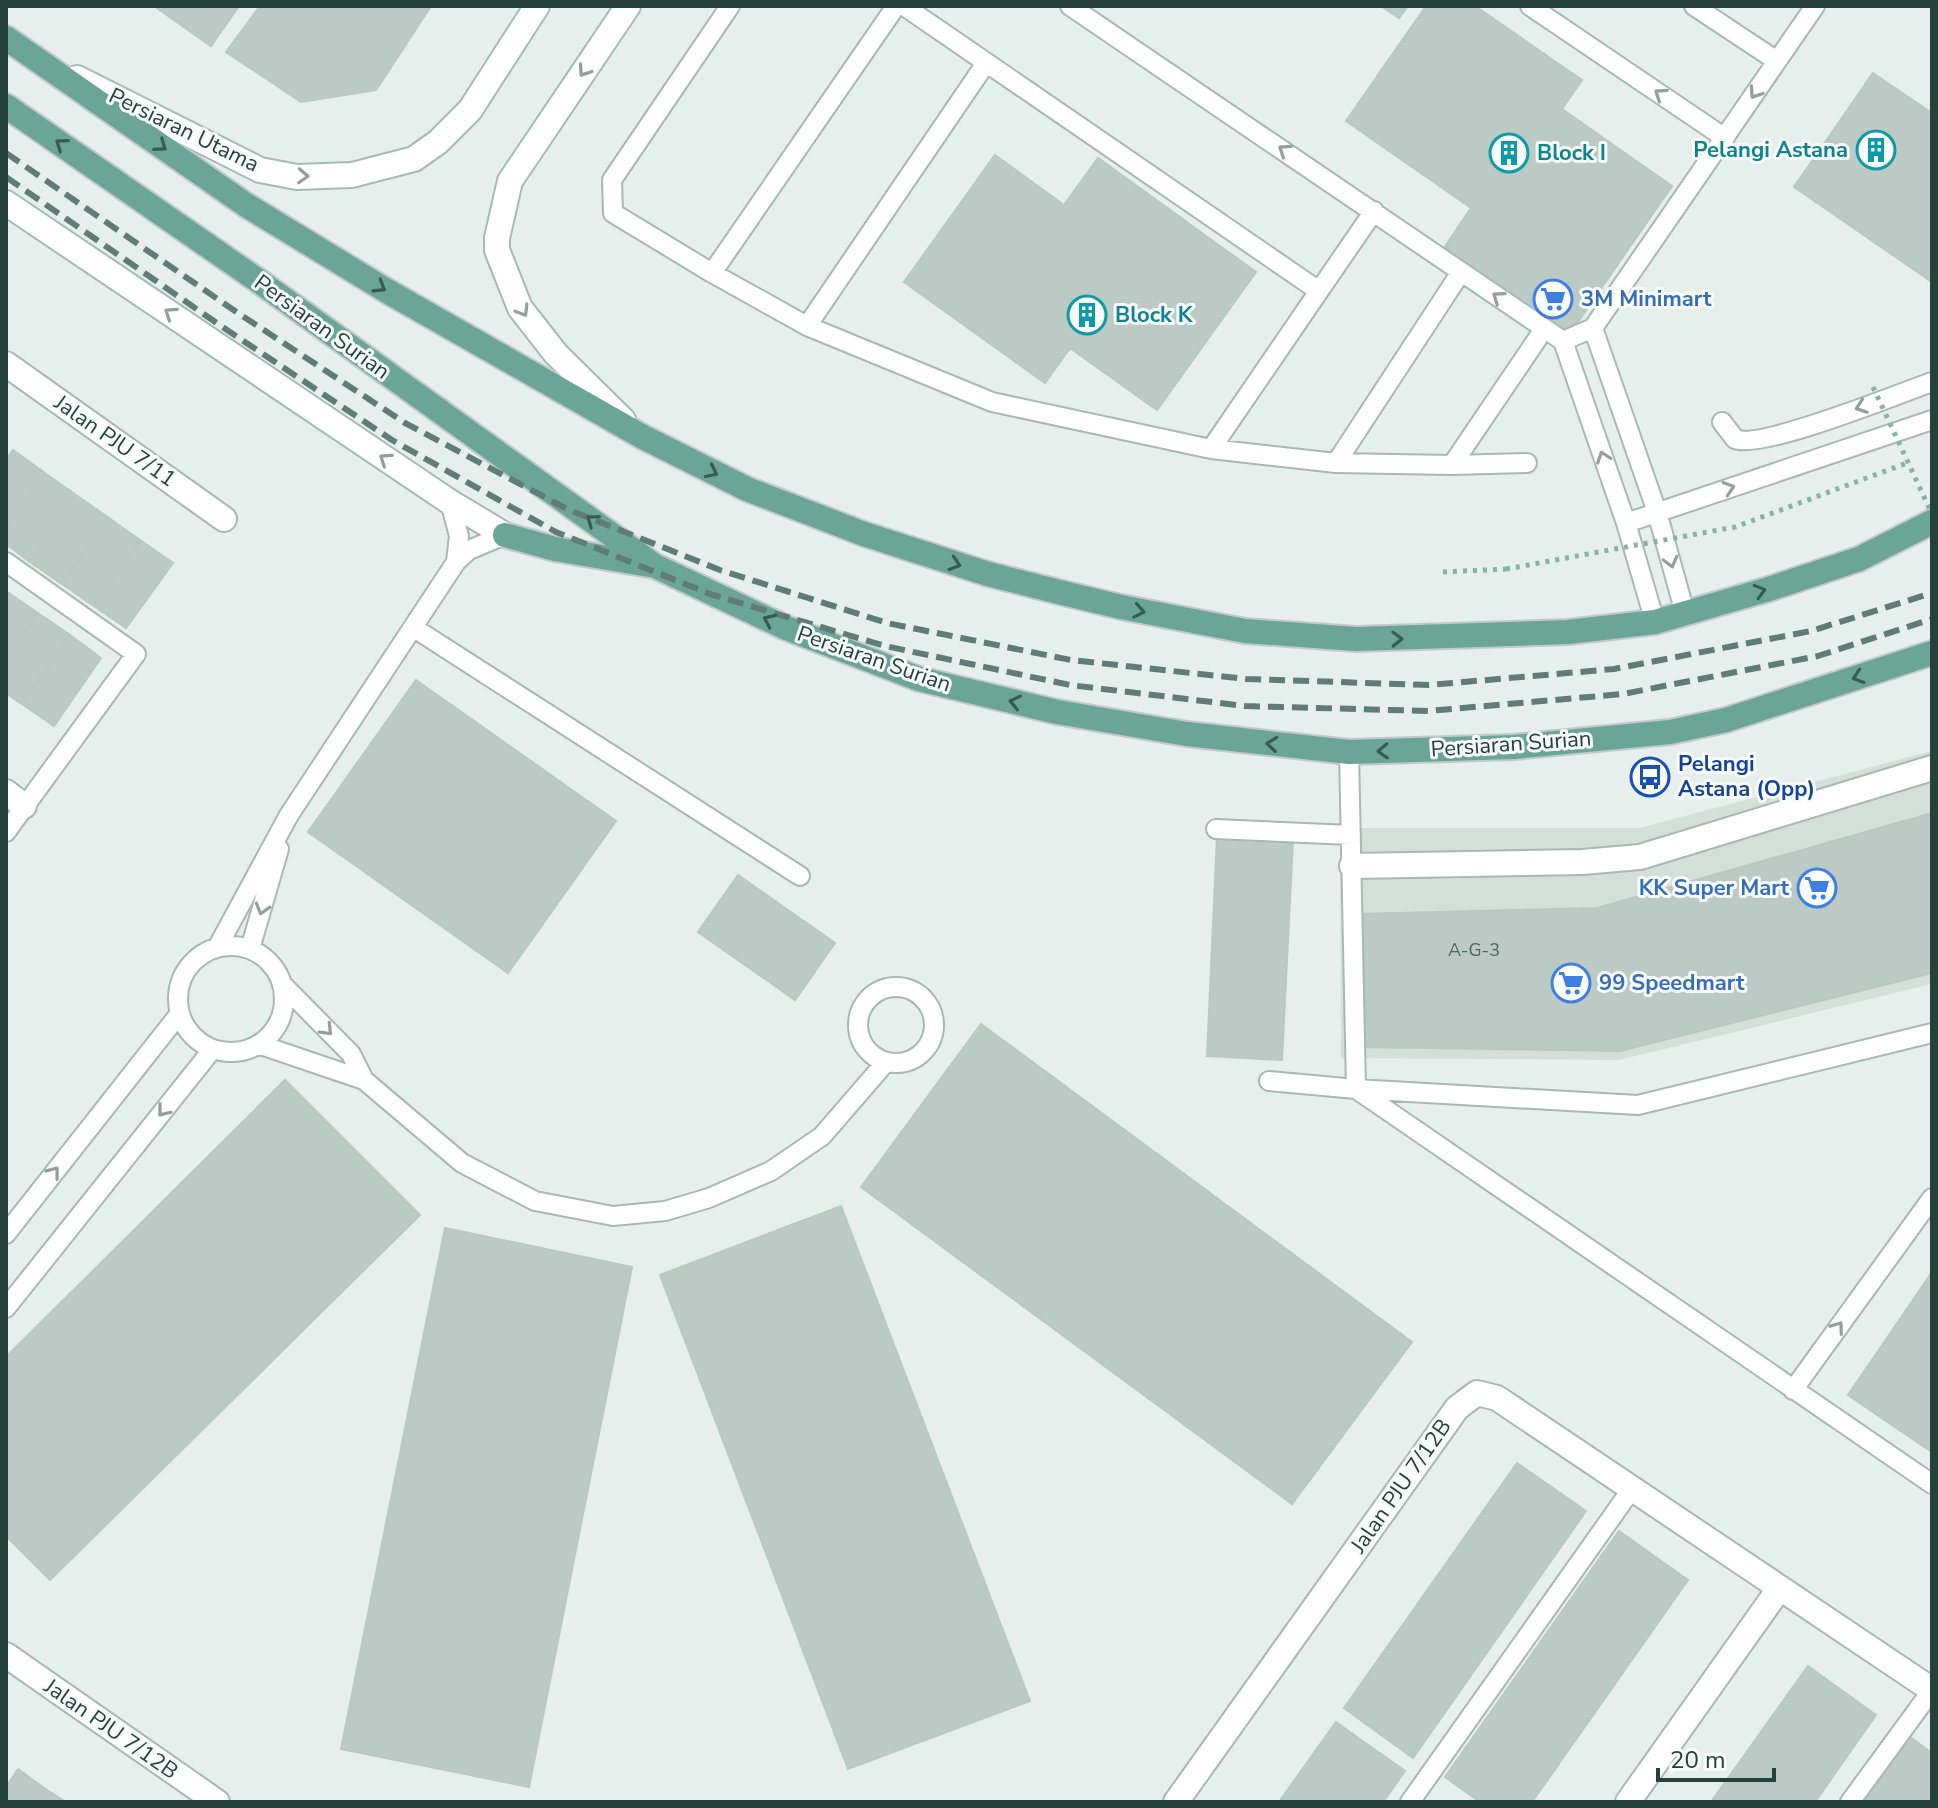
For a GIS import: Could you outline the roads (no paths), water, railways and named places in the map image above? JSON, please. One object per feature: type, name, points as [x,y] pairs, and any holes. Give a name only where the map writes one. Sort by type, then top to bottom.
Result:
[{"type":"main road","points":[[6,38],[246,205],[387,291],[643,437],[747,489],[864,534],[988,574],[1121,607],[1245,631],[1356,639],[1568,632],[1655,622],[1685,613],[1859,559],[1932,522]]},
{"type":"main road","name":"Persiaran Surian","points":[[6,106],[263,284],[655,566],[784,627],[919,679],[1057,712],[1143,727],[1349,752],[1514,747],[1670,732],[1726,720],[1932,653]]},
{"type":"main road","points":[[505,535],[555,549],[655,566]]},
{"type":"street","name":"Persiaran Utama","points":[[29,54],[260,170],[297,177],[352,175],[414,159],[438,142],[470,110],[537,6]]},
{"type":"street","points":[[628,6],[510,181],[497,250],[520,308],[536,329],[601,400],[643,437]]},
{"type":"street","points":[[6,203],[450,502],[505,535]]},
{"type":"street","name":"Jalan PJU 7/11","points":[[6,364],[224,519]]},
{"type":"street","points":[[1352,866],[1582,862],[1640,857],[1932,768]]},
{"type":"street","name":"Jalan PJU 7/12B","points":[[1176,1802],[1457,1408],[1477,1393],[1497,1398],[1932,1690]]},
{"type":"street","points":[[1628,1802],[1779,1589]]},
{"type":"street","name":"Jalan PJU 7/12B","points":[[6,1655],[217,1802]]},
{"type":"lane","points":[[730,6],[612,180],[613,213],[712,273],[807,326],[992,402],[1211,449],[1336,463],[1527,463]]},
{"type":"lane","points":[[712,273],[896,6]]},
{"type":"lane","points":[[904,6],[1319,291]]},
{"type":"lane","points":[[1070,6],[1563,341],[1626,523],[1655,622]]},
{"type":"lane","points":[[1530,6],[1725,138]]},
{"type":"lane","points":[[1694,6],[1777,61]]},
{"type":"lane","points":[[1563,341],[1593,328],[1815,6]]},
{"type":"lane","points":[[807,326],[986,63]]},
{"type":"lane","points":[[1211,449],[1374,211]]},
{"type":"lane","points":[[1336,463],[1461,272]]},
{"type":"lane","points":[[1593,328],[1657,512],[1685,613]]},
{"type":"lane","points":[[1452,465],[1544,329]]},
{"type":"lane","points":[[1722,422],[1728,433],[1743,442],[1790,431],[1932,382]]},
{"type":"lane","points":[[1626,523],[1932,420]]},
{"type":"lane","points":[[1790,431],[1801,464]]},
{"type":"lane","points":[[450,502],[459,536],[456,562]]},
{"type":"lane","points":[[217,948],[289,815],[456,562],[469,550],[505,535]]},
{"type":"lane","points":[[6,562],[136,654],[15,799],[6,832]]},
{"type":"lane","points":[[414,628],[800,876]]},
{"type":"lane","points":[[1349,752],[1356,1089]]},
{"type":"lane","points":[[250,949],[289,815]]},
{"type":"lane","points":[[1216,829],[1351,835]]},
{"type":"lane","points":[[234,946],[250,949],[265,958],[276,970],[283,985],[285,1002],[282,1019],[261,1045],[246,1051],[229,1053],[212,1050],[186,1028],[180,1013],[178,996],[181,979],[202,954],[217,948],[234,946]]},
{"type":"lane","points":[[283,985],[351,1054],[364,1080]]},
{"type":"lane","points":[[891,987],[906,988],[930,1006],[934,1020],[933,1035],[927,1048],[915,1058],[901,1063],[886,1062],[872,1055],[863,1044],[858,1029],[859,1015],[865,1001],[877,992],[891,987]]},
{"type":"lane","points":[[6,1234],[180,1013]]},
{"type":"lane","points":[[1269,1081],[1638,1105],[1932,1033]]},
{"type":"lane","points":[[261,1045],[364,1080],[462,1163],[535,1201],[613,1216],[665,1211],[709,1198],[771,1171],[822,1136],[886,1062]]},
{"type":"lane","points":[[6,1308],[212,1050]]},
{"type":"lane","points":[[1356,1089],[1932,1484]]},
{"type":"lane","points":[[1793,1390],[1929,1207]]},
{"type":"lane","points":[[1410,1802],[1631,1490]]},
{"type":"lane","points":[[1850,1802],[1932,1690]]},
{"type":"railway","points":[[6,153],[235,311],[405,423],[567,509],[720,570],[887,623],[1071,660],[1246,679],[1429,685],[1614,669],[1811,631],[1932,593]]},
{"type":"railway","points":[[6,177],[392,440],[556,532],[710,594],[885,646],[1070,685],[1245,706],[1428,711],[1623,694],[1818,656],[1932,619]]},
{"type":"place","name":"Pelangi Astana","points":[[1876,150]]},
{"type":"place","name":"Block I","points":[[1509,153]]},
{"type":"place","name":"3M Minimart","points":[[1553,299]]},
{"type":"place","name":"Block K","points":[[1087,315]]},
{"type":"place","name":"Pelangi Astana (Opp)","points":[[1650,777]]},
{"type":"place","name":"KK Super Mart","points":[[1817,888]]},
{"type":"place","name":"99 Speedmart","points":[[1571,983]]}]
